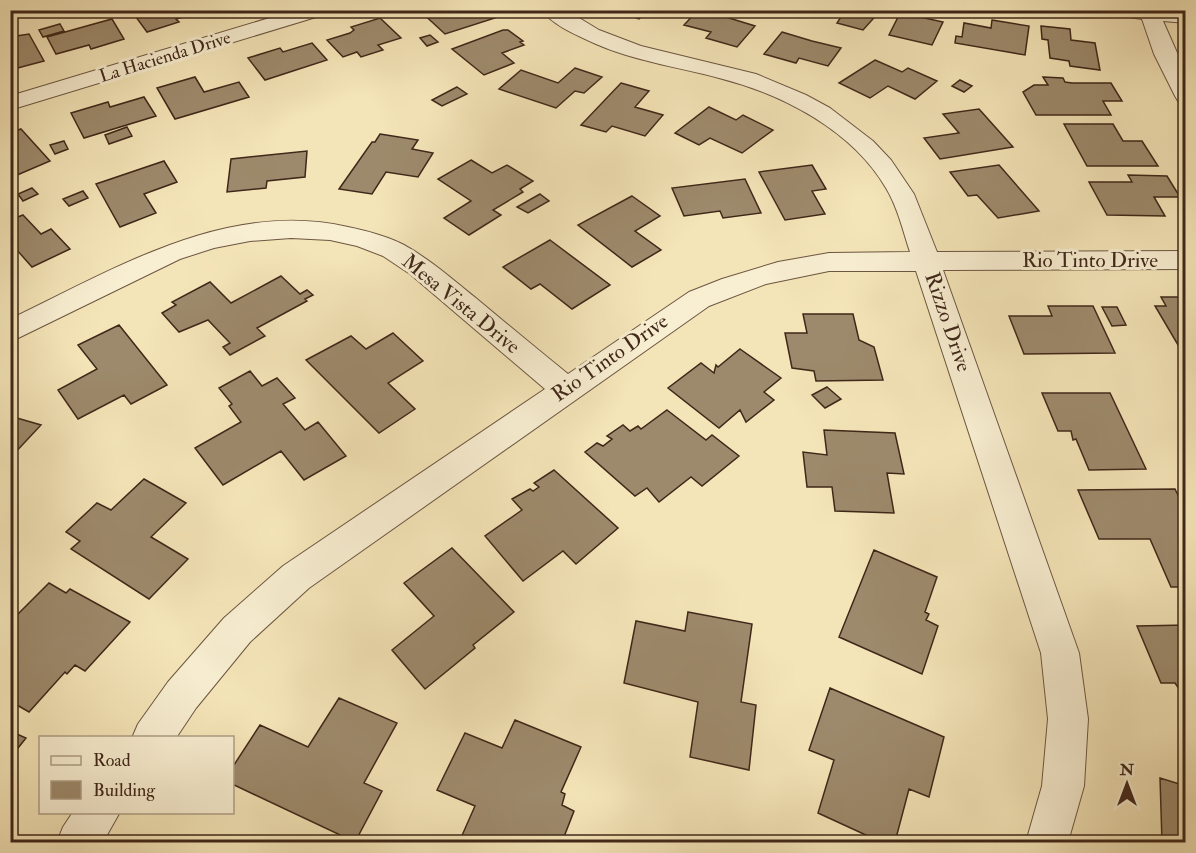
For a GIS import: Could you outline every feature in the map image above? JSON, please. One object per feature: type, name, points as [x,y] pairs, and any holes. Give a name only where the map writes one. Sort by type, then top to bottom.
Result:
[{"type":"street","name":"La Hacienda Drive","points":[[10,103],[319,10]]},
{"type":"street","name":"Rizzo Drive","points":[[552,10],[591,35],[626,49],[760,84],[796,99],[828,117],[855,137],[879,160],[898,188],[927,261],[1060,653],[1068,718],[1063,786],[1047,843]]},
{"type":"street","points":[[1116,10],[1185,17]]},
{"type":"street","points":[[1151,15],[1165,54],[1185,96]]},
{"type":"street","name":"Mesa Vista Drive","points":[[10,332],[171,253],[208,240],[270,230],[330,231],[383,246],[420,267],[565,389]]},
{"type":"street","name":"Rio Tinto Drive","points":[[153,736],[182,695],[237,630],[296,577],[565,389],[699,299],[737,282],[780,270],[829,262],[1185,260]]},
{"type":"street","points":[[78,843],[98,814]]},
{"type":"building","points":[[137,10],[204,11],[176,19],[179,22],[147,32],[133,13]]},
{"type":"building","points":[[419,10],[487,10],[495,18],[445,34]]},
{"type":"building","points":[[615,10],[648,10],[639,19]]},
{"type":"building","points":[[698,10],[755,26],[737,47],[706,38],[711,32],[684,25]]},
{"type":"building","points":[[815,10],[881,10],[863,30],[837,23],[841,17]]},
{"type":"building","points":[[893,10],[923,10],[920,17],[943,22],[932,45],[889,35],[898,17],[890,16]]},
{"type":"building","points":[[380,18],[401,38],[378,45],[383,50],[361,57],[357,52],[343,57],[327,40],[350,33],[354,30],[351,27]]},
{"type":"building","points":[[112,19],[124,39],[91,49],[89,45],[56,54],[47,37]]},
{"type":"building","points":[[992,20],[1029,26],[1025,55],[955,43],[956,36],[962,37],[964,23],[991,28]]},
{"type":"building","points":[[60,24],[64,31],[43,37],[39,30]]},
{"type":"building","points":[[1041,26],[1070,29],[1071,40],[1095,43],[1100,70],[1070,66],[1069,61],[1050,58],[1048,40],[1042,39]]},
{"type":"building","points":[[508,30],[523,41],[520,42],[524,45],[502,53],[514,63],[484,75],[452,49]]},
{"type":"building","points":[[782,32],[841,48],[828,66],[799,58],[796,63],[764,54]]},
{"type":"building","points":[[29,34],[44,61],[10,70],[10,37]]},
{"type":"building","points":[[430,35],[438,42],[427,46],[420,38]]},
{"type":"building","points":[[312,43],[327,60],[265,80],[248,58],[280,48],[283,52]]},
{"type":"building","points":[[875,60],[902,72],[908,68],[937,81],[915,99],[888,86],[870,98],[839,83]]},
{"type":"building","points":[[575,68],[602,77],[584,93],[575,91],[556,108],[499,89],[521,70],[558,83]]},
{"type":"building","points":[[195,77],[204,92],[239,82],[249,97],[175,119],[157,88]]},
{"type":"building","points":[[1043,77],[1063,78],[1065,82],[1072,83],[1111,83],[1122,101],[1103,101],[1111,115],[1036,115],[1023,92],[1034,85],[1048,85]]},
{"type":"building","points":[[960,80],[972,86],[964,92],[952,86]]},
{"type":"building","points":[[621,83],[649,91],[635,107],[663,115],[645,136],[612,126],[606,132],[581,125]]},
{"type":"building","points":[[457,87],[467,94],[442,106],[432,100]]},
{"type":"building","points":[[144,97],[156,116],[84,138],[71,113],[108,102],[110,107]]},
{"type":"building","points":[[709,107],[736,120],[743,115],[773,130],[742,153],[710,138],[699,145],[675,133]]},
{"type":"building","points":[[979,109],[1013,147],[940,159],[924,138],[959,133],[943,114]]},
{"type":"building","points":[[1064,124],[1113,124],[1123,141],[1142,141],[1158,166],[1087,166]]},
{"type":"building","points":[[127,127],[132,136],[109,144],[105,135]]},
{"type":"building","points":[[21,129],[50,161],[10,178],[10,133]]},
{"type":"building","points":[[380,134],[418,140],[412,149],[433,153],[418,177],[386,172],[372,194],[339,189],[372,142],[375,142]]},
{"type":"building","points":[[64,141],[68,149],[55,154],[50,145]]},
{"type":"building","points":[[307,151],[305,177],[267,181],[266,188],[227,192],[231,159]]},
{"type":"building","points":[[471,160],[492,173],[507,165],[533,181],[520,189],[523,192],[493,210],[501,215],[469,235],[444,218],[471,201],[438,179]]},
{"type":"building","points":[[164,161],[177,182],[144,194],[156,213],[120,227],[96,184]]},
{"type":"building","points":[[812,165],[826,189],[812,191],[825,214],[785,220],[759,172]]},
{"type":"building","points":[[999,165],[1039,211],[998,218],[977,195],[968,196],[950,172]]},
{"type":"building","points":[[1128,175],[1167,176],[1180,197],[1154,197],[1165,216],[1107,215],[1089,182],[1132,182]]},
{"type":"building","points":[[745,179],[761,213],[723,218],[720,211],[684,216],[672,188]]},
{"type":"building","points":[[32,188],[38,194],[23,201],[18,194]]},
{"type":"building","points":[[83,191],[88,198],[69,206],[63,199]]},
{"type":"building","points":[[540,194],[549,201],[528,213],[517,207]]},
{"type":"building","points":[[632,196],[660,216],[635,231],[661,250],[632,267],[578,225]]},
{"type":"building","points":[[23,215],[41,234],[51,229],[70,249],[32,267],[16,249],[10,251],[10,220]]},
{"type":"building","points":[[550,240],[610,285],[572,309],[540,284],[531,289],[503,267]]},
{"type":"building","points":[[281,276],[300,294],[307,290],[313,295],[305,299],[307,301],[257,328],[265,336],[230,355],[223,347],[230,343],[208,320],[179,332],[162,313],[176,305],[172,302],[210,282],[231,303]]},
{"type":"building","points":[[1161,297],[1179,297],[1186,306],[1186,350],[1181,350],[1155,306],[1166,306]]},
{"type":"building","points":[[1048,306],[1093,306],[1115,353],[1024,354],[1009,316],[1052,316]]},
{"type":"building","points":[[1102,307],[1117,307],[1126,325],[1112,326]]},
{"type":"building","points":[[803,314],[853,314],[859,340],[874,347],[883,380],[816,381],[814,371],[792,368],[785,333],[807,333]]},
{"type":"building","points":[[119,325],[167,385],[131,404],[124,395],[78,419],[58,390],[97,369],[78,345]]},
{"type":"building","points":[[393,333],[423,361],[388,383],[415,409],[379,433],[306,360],[351,336],[366,349]]},
{"type":"building","points":[[740,349],[781,378],[764,392],[774,400],[746,422],[740,410],[719,428],[668,388],[701,363],[714,373],[716,365],[718,367]]},
{"type":"building","points":[[250,371],[262,386],[277,378],[295,398],[283,404],[305,430],[318,422],[346,456],[304,480],[281,451],[223,485],[195,448],[241,422],[229,406],[232,404],[219,388]]},
{"type":"building","points":[[827,387],[841,399],[825,408],[812,395]]},
{"type":"building","points":[[1042,393],[1110,393],[1146,469],[1089,470],[1076,439],[1073,440],[1071,431],[1058,431]]},
{"type":"building","points":[[667,410],[706,440],[712,435],[739,456],[702,486],[691,477],[659,502],[647,488],[635,496],[585,452],[597,443],[603,446],[612,439],[607,436],[623,425],[630,431],[638,426],[641,429]]},
{"type":"building","points":[[10,416],[41,425],[10,458]]},
{"type":"building","points":[[824,430],[895,433],[904,474],[887,473],[894,513],[835,511],[832,487],[807,487],[803,452],[827,455]]},
{"type":"building","points":[[554,470],[618,528],[576,564],[563,551],[523,581],[485,536],[522,510],[512,499],[530,489],[533,491],[539,487],[534,483]]},
{"type":"building","points":[[144,479],[186,503],[151,537],[188,559],[149,599],[71,549],[80,541],[66,532],[97,503],[111,510]]},
{"type":"building","points":[[1175,489],[1186,511],[1186,587],[1171,587],[1150,539],[1099,539],[1078,490]]},
{"type":"building","points":[[452,548],[514,612],[473,645],[475,648],[425,689],[392,650],[434,616],[404,583]]},
{"type":"building","points":[[874,550],[937,577],[925,612],[929,614],[926,620],[938,626],[922,674],[839,637]]},
{"type":"building","points":[[49,583],[66,593],[70,589],[130,622],[85,671],[75,665],[67,674],[65,672],[29,712],[10,701],[10,622]]},
{"type":"building","points":[[688,612],[752,624],[741,702],[756,705],[749,770],[690,757],[698,702],[624,683],[636,621],[685,631]]},
{"type":"building","points":[[1186,625],[1186,699],[1175,683],[1161,683],[1137,626]]},
{"type":"building","points":[[830,688],[944,737],[929,797],[909,789],[895,842],[881,842],[818,813],[834,760],[809,750]]},
{"type":"building","points":[[339,698],[397,723],[364,783],[382,791],[355,842],[234,785],[234,765],[260,725],[308,747]]},
{"type":"building","points":[[515,720],[581,747],[561,792],[565,794],[562,805],[574,811],[562,842],[466,842],[460,840],[475,806],[437,790],[465,733],[502,748]]},
{"type":"building","points":[[10,731],[26,738],[10,758]]},
{"type":"building","points":[[1160,778],[1186,786],[1186,842],[1162,842]]}]
